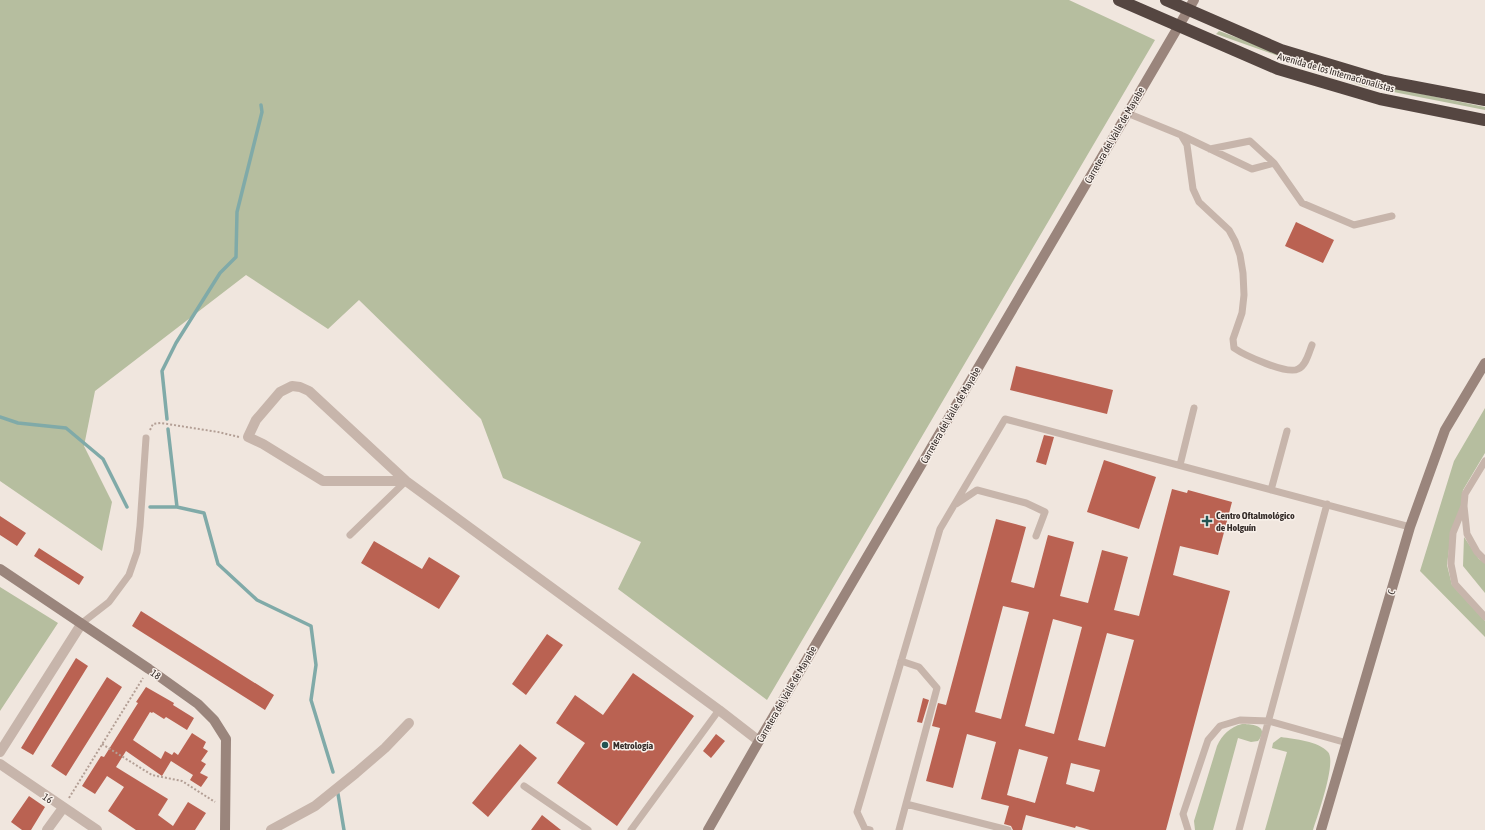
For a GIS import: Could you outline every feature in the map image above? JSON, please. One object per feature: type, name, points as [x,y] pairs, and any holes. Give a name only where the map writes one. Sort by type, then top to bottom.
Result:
[{"type":"highway","name":"Avenida de los Internacionalistas","points":[[1119,0],[1278,69],[1380,99],[1485,120]]},
{"type":"highway","name":"Avenida de los Internacionalistas","points":[[1166,0],[1191,5],[1281,50],[1384,80],[1485,100]]},
{"type":"main road","name":"Carretera del Valle de Mayabe","points":[[708,830],[1191,5]]},
{"type":"main road","name":"C","points":[[1321,830],[1410,527],[1445,430],[1485,363]]},
{"type":"main road","name":"18","points":[[0,568],[149,669],[198,704],[214,720],[226,739],[225,830]]},
{"type":"street","points":[[406,481],[323,481],[263,444],[248,438],[256,420],[280,392],[292,386],[300,387],[309,391],[406,481],[719,710],[759,741]]},
{"type":"street","points":[[0,752],[82,623]]},
{"type":"street","points":[[271,830],[315,806],[368,763],[409,723]]},
{"type":"street","name":"16","points":[[0,764],[97,830]]},
{"type":"street","points":[[47,830],[63,808]]},
{"type":"lane","points":[[1127,113],[1252,169],[1274,163]]},
{"type":"lane","points":[[1181,136],[1187,145],[1193,189],[1199,202],[1229,230],[1240,254],[1244,295],[1242,312],[1233,339],[1234,348],[1242,353],[1282,369],[1298,370],[1302,366],[1312,345]]},
{"type":"lane","points":[[1209,149],[1250,141],[1274,163],[1302,203],[1354,225],[1392,216]]},
{"type":"lane","points":[[1180,466],[1194,408]]},
{"type":"lane","points":[[870,830],[865,829],[857,812],[940,529],[1005,419],[1410,527]]},
{"type":"lane","points":[[1271,490],[1287,431]]},
{"type":"lane","points":[[82,623],[109,602],[129,575],[137,552],[146,438]]},
{"type":"lane","points":[[1485,461],[1465,494],[1464,506],[1467,534],[1477,552],[1485,560]]},
{"type":"lane","points":[[350,535],[406,481]]},
{"type":"lane","points":[[954,505],[977,490],[1026,503],[1045,512],[1036,536]]},
{"type":"lane","points":[[1239,830],[1327,504]]},
{"type":"lane","points":[[1464,506],[1453,533],[1451,564],[1455,584],[1485,617]]},
{"type":"lane","points":[[899,830],[937,688],[919,667],[901,661]]},
{"type":"lane","points":[[631,830],[719,710]]},
{"type":"lane","points":[[1188,830],[1183,814],[1208,740],[1220,726],[1240,720],[1269,721],[1347,743]]},
{"type":"lane","points":[[524,786],[588,830]]},
{"type":"lane","points":[[906,804],[1008,830]]},
{"type":"path","points":[[146,438],[153,424],[161,423],[218,432],[235,437],[248,438]]},
{"type":"path","points":[[63,808],[149,669]]},
{"type":"path","points":[[102,744],[152,776],[182,781],[225,808]]},
{"type":"green space","points":[[0,0],[1069,0],[1155,40],[767,700],[618,589],[641,542],[503,478],[481,419],[359,300],[328,329],[246,275],[95,391],[84,446],[112,502],[102,551],[0,481]]},
{"type":"green space","points":[[1219,31],[1364,82],[1485,107],[1485,110],[1363,86],[1216,34]]},
{"type":"green space","points":[[1485,408],[1485,453],[1463,490],[1461,506],[1451,533],[1447,565],[1452,585],[1485,621],[1485,637],[1420,571],[1454,461]]},
{"type":"green space","points":[[1464,537],[1479,559],[1485,563],[1485,593],[1463,566]]},
{"type":"green space","points":[[0,587],[58,623],[0,711]]},
{"type":"green space","points":[[1242,724],[1255,725],[1259,727],[1262,732],[1261,736],[1258,741],[1251,742],[1238,738],[1213,830],[1195,830],[1194,821],[1217,746],[1221,738],[1227,732]]},
{"type":"green space","points":[[1281,737],[1306,741],[1324,748],[1328,752],[1330,767],[1328,778],[1313,830],[1265,830],[1287,752],[1272,748],[1273,743]]},
{"type":"building","points":[[1296,222],[1334,240],[1323,263],[1285,246]]},
{"type":"building","points":[[1016,366],[1113,390],[1107,414],[1010,390]]},
{"type":"building","points":[[1044,435],[1054,437],[1046,465],[1036,462]]},
{"type":"building","points":[[1104,460],[1156,477],[1139,529],[1087,512]]},
{"type":"building","points":[[1172,489],[1187,493],[1188,490],[1232,502],[1218,555],[1180,546],[1173,575],[1230,591],[1166,830],[1090,830],[1076,826],[1075,828],[1026,815],[1022,830],[1013,830],[1011,826],[1004,824],[1009,806],[981,799],[996,742],[967,734],[953,788],[926,781],[940,728],[932,726],[938,703],[946,705],[996,519],[1026,527],[1011,582],[1034,588],[1048,535],[1074,542],[1060,596],[1088,603],[1102,550],[1128,557],[1114,610],[1139,616]],"holes":[[[1003,606],[1029,612],[1001,719],[975,712]],[[1053,619],[1082,627],[1054,734],[1025,726]],[[1107,633],[1134,640],[1105,747],[1078,740]],[[1019,749],[1048,757],[1035,803],[1007,795]],[[1071,763],[1100,770],[1094,792],[1066,784]]]},
{"type":"building","points":[[0,516],[26,533],[17,546],[0,535]]},
{"type":"building","points":[[374,541],[422,569],[429,557],[460,576],[439,609],[361,563]]},
{"type":"building","points":[[39,548],[84,577],[79,585],[34,556]]},
{"type":"building","points":[[141,611],[274,695],[265,710],[132,626]]},
{"type":"building","points":[[547,634],[563,645],[526,695],[512,684]]},
{"type":"building","points":[[76,658],[88,666],[33,755],[21,748]]},
{"type":"building","points":[[633,673],[694,716],[617,826],[557,783],[585,743],[556,723],[575,695],[603,715]]},
{"type":"building","points":[[107,677],[122,687],[66,776],[51,766]]},
{"type":"building","points":[[146,687],[174,703],[173,705],[194,718],[187,730],[166,717],[164,719],[153,712],[150,712],[133,740],[161,759],[165,751],[172,755],[174,752],[178,755],[192,733],[206,742],[203,748],[208,751],[201,761],[206,764],[200,773],[208,777],[201,787],[190,780],[193,775],[171,761],[162,776],[126,751],[116,767],[168,799],[158,815],[173,826],[188,802],[206,813],[195,830],[136,830],[108,811],[124,787],[107,776],[95,794],[82,786],[101,756],[104,757],[138,703],[136,702]]},
{"type":"building","points":[[923,698],[929,700],[922,723],[917,722]]},
{"type":"building","points":[[716,734],[725,741],[711,758],[703,751]]},
{"type":"building","points":[[520,744],[537,758],[488,817],[472,803]]},
{"type":"building","points":[[29,796],[45,807],[31,830],[22,830],[11,822]]},
{"type":"building","points":[[542,815],[561,830],[531,830]]},
{"type":"waterway","points":[[167,419],[162,371],[176,343],[220,273],[236,257],[237,212],[262,112],[261,105]]},
{"type":"waterway","points":[[0,417],[18,423],[66,428],[103,459],[127,507]]},
{"type":"waterway","points":[[168,429],[177,507]]},
{"type":"waterway","points":[[150,507],[177,507],[204,513],[218,564],[257,600],[311,626],[316,665],[311,700],[333,772]]},
{"type":"waterway","points":[[338,794],[344,830]]},
{"type":"place","name":"Centro Oftalmológico de Holguín","points":[[1207,521]]},
{"type":"place","name":"Metrología","points":[[605,745]]}]
